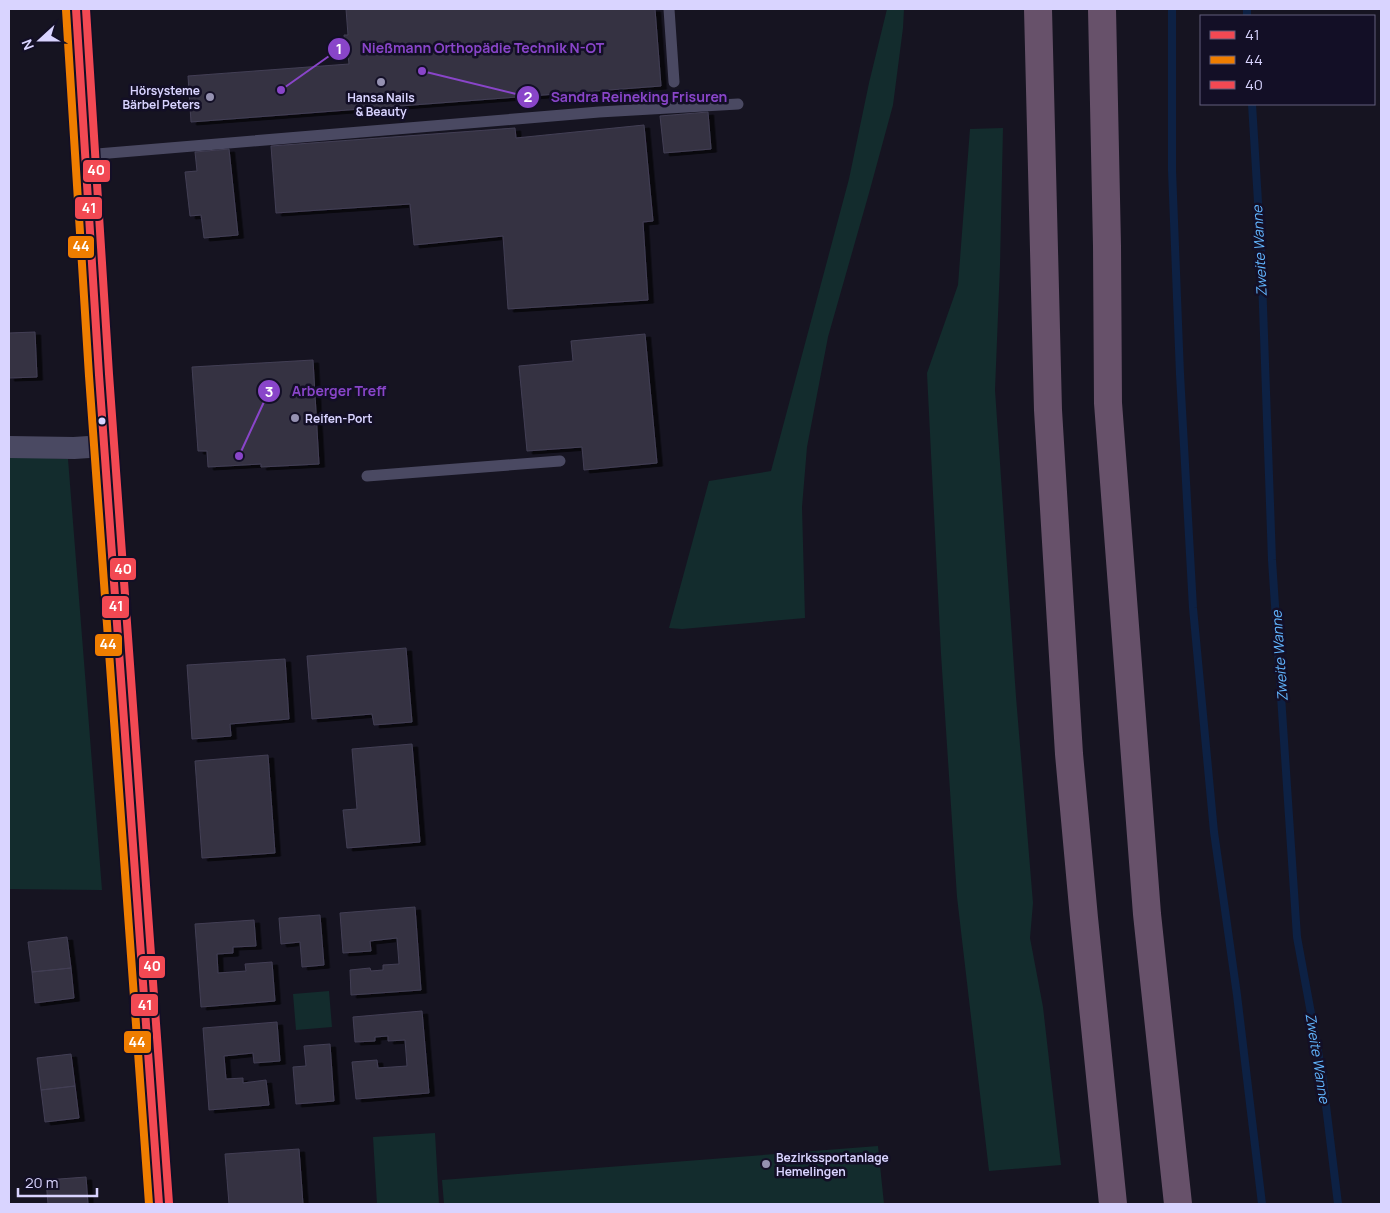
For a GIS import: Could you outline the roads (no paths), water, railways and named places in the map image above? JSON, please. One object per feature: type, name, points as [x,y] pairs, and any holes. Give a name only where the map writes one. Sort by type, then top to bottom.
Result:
[{"type":"highway","points":[[1038,9],[1048,410],[1059,591],[1084,918],[1113,1204]]},
{"type":"highway","points":[[1102,9],[1107,236],[1108,403],[1147,914],[1178,1204]]},
{"type":"main road","points":[[76,9],[104,446],[159,1204]]},
{"type":"street","points":[[9,447],[74,448],[104,446]]},
{"type":"lane","points":[[669,9],[674,82]]},
{"type":"lane","points":[[85,155],[589,113],[738,104]]},
{"type":"lane","points":[[366,476],[560,461]]},
{"type":"waterway","points":[[1172,9],[1172,170],[1180,374],[1193,608],[1214,832],[1237,995],[1262,1204]]},
{"type":"waterway","name":"Zweite Wanne","points":[[1247,9],[1247,15]]},
{"type":"waterway","name":"Zweite Wanne","points":[[1252,105],[1261,251],[1272,560],[1297,937],[1322,1073],[1338,1204]]},
{"type":"place","name":"Sandra Reineking Frisuren","points":[[422,71]]},
{"type":"place","name":"Hansa Nails & Beauty","points":[[381,82]]},
{"type":"place","name":"Nießmann Orthopädie Technik N-OT","points":[[281,90]]},
{"type":"place","name":"Hörsysteme Bärbel Peters","points":[[210,97]]},
{"type":"place","name":"Reifen-Port","points":[[295,418]]},
{"type":"place","name":"Arberger Treff","points":[[239,456]]},
{"type":"place","name":"Bezirkssportanlage Hemelingen","points":[[766,1164]]}]
